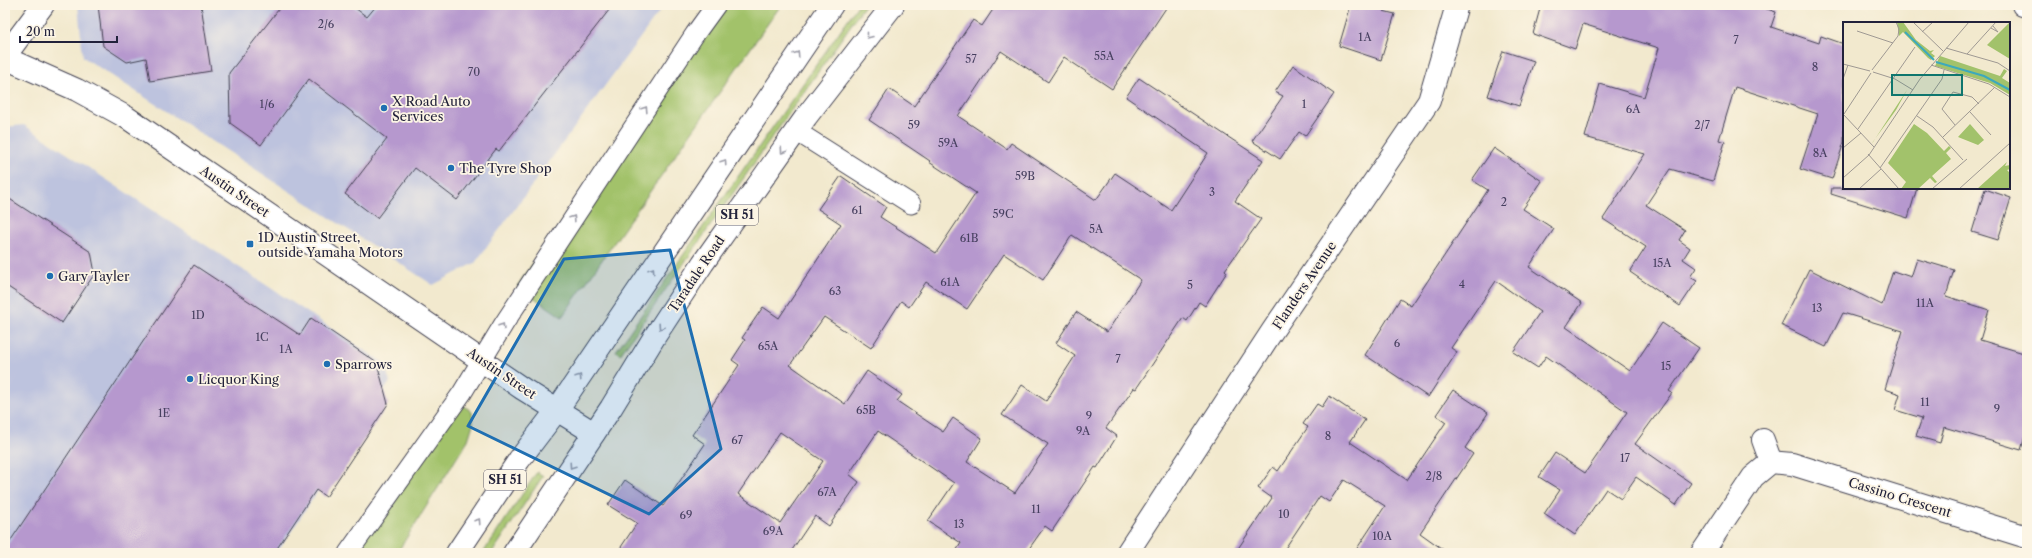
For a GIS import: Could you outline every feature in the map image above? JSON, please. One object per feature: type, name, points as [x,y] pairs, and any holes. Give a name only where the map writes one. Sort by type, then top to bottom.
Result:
[{"type":"main road","points":[[5,57],[43,5]]},
{"type":"main road","name":"SH 51","points":[[457,553],[519,460],[557,410],[832,5]]},
{"type":"main road","name":"Taradale Road","points":[[514,553],[594,433],[703,263],[796,131],[893,5]]},
{"type":"main road","name":"Flanders Avenue","points":[[1126,553],[1264,344],[1429,101],[1457,5]]},
{"type":"main road","points":[[2023,5],[2027,6]]},
{"type":"main road","name":"Austin Street","points":[[5,57],[77,90],[126,117],[481,359],[594,433]]},
{"type":"main road","points":[[1702,553],[1753,477],[1771,462],[1763,440]]},
{"type":"main road","name":"Cassino Crescent","points":[[1771,462],[1792,464],[2027,537]]},
{"type":"lane","points":[[348,553],[462,393],[481,359],[695,34],[716,5]]},
{"type":"lane","points":[[796,131],[911,204]]},
{"type":"highlighted area","points":[[670,250],[721,449],[649,514],[468,426],[564,259]]},
{"type":"shaded area","points":[[78,5],[664,5],[475,263],[433,285],[83,57]]},
{"type":"shaded area","points":[[24,125],[384,363],[390,382],[277,553],[5,553],[5,127]]},
{"type":"green space","points":[[717,5],[781,5],[562,317],[517,286]]},
{"type":"green space","points":[[858,5],[865,5],[620,355],[616,351]]},
{"type":"green space","points":[[463,405],[472,412],[473,424],[468,440],[397,553],[346,553]]},
{"type":"green space","points":[[537,472],[543,476],[492,553],[483,553]]},
{"type":"building","points":[[98,5],[201,5],[211,71],[150,81],[146,58],[127,62],[103,46]]},
{"type":"building","points":[[282,5],[351,5],[367,17],[377,5],[613,5],[499,151],[496,149],[457,200],[415,168],[377,218],[345,194],[387,139],[309,79],[261,145],[230,123],[229,73]]},
{"type":"building","points":[[996,5],[1168,5],[1112,89],[1064,57],[1048,82],[1001,51],[958,116],[1007,149],[1011,143],[1096,200],[1115,173],[1171,210],[1208,153],[1126,97],[1139,78],[1263,160],[1235,201],[1261,219],[1225,270],[1227,272],[1205,306],[1199,302],[1187,321],[1183,318],[1136,389],[1134,388],[1106,428],[1117,436],[1097,468],[1095,467],[1052,531],[1045,526],[1026,553],[955,553],[961,543],[928,521],[954,483],[878,431],[849,474],[859,482],[829,526],[815,516],[790,553],[617,553],[637,523],[608,505],[625,480],[663,506],[705,444],[692,435],[739,365],[732,360],[745,340],[742,338],[763,307],[779,318],[841,224],[818,209],[841,176],[886,207],[880,217],[936,253],[976,193],[869,120],[889,89],[914,106],[973,20],[982,26]],"holes":[[[1072,235],[1141,280],[1107,332],[1076,312],[1056,343],[1075,356],[1046,401],[1022,385],[1002,415],[1048,444],[1015,493],[967,462],[982,438],[953,418],[943,432],[897,401],[902,395],[867,371],[845,404],[790,365],[824,317],[871,348],[901,301],[909,307],[926,282],[967,309],[1004,254],[1043,280]],[[780,432],[823,461],[780,523],[738,494]]]},
{"type":"building","points":[[1351,5],[1384,5],[1383,11],[1395,14],[1381,60],[1339,46]]},
{"type":"building","points":[[1541,5],[1755,5],[1776,12],[1771,27],[1819,43],[1821,36],[1843,44],[1843,145],[1832,179],[1800,169],[1818,114],[1735,87],[1719,140],[1725,142],[1713,181],[1670,169],[1646,205],[1685,230],[1679,240],[1690,248],[1683,259],[1696,268],[1690,277],[1697,281],[1680,306],[1630,272],[1646,247],[1603,219],[1645,154],[1585,137],[1600,84],[1644,97],[1659,48],[1583,24],[1575,49],[1533,34]]},
{"type":"building","points":[[1503,51],[1534,61],[1519,106],[1488,96]]},
{"type":"building","points":[[1293,65],[1334,94],[1305,136],[1299,132],[1280,159],[1252,141],[1283,96],[1275,92]]},
{"type":"building","points":[[1494,148],[1542,181],[1523,209],[1554,229],[1529,267],[1582,303],[1566,327],[1630,371],[1662,323],[1699,348],[1669,391],[1672,393],[1635,444],[1691,483],[1676,505],[1636,477],[1621,499],[1606,489],[1575,535],[1544,514],[1560,490],[1539,477],[1555,453],[1585,473],[1627,412],[1546,356],[1538,368],[1513,352],[1540,312],[1496,281],[1451,348],[1457,352],[1428,397],[1365,355],[1400,299],[1411,306],[1488,190],[1472,180]]},
{"type":"building","points":[[1832,188],[1917,189],[1908,218],[1831,194]]},
{"type":"building","points":[[1985,189],[2011,198],[1998,240],[1972,232]]},
{"type":"building","name":"Gary Tayler","points":[[5,196],[91,252],[95,273],[62,323],[5,285]]},
{"type":"building","points":[[1917,259],[1954,270],[1946,296],[1989,310],[1980,340],[2027,354],[2027,429],[2021,450],[1944,427],[1940,443],[1916,436],[1922,418],[1895,410],[1900,394],[1885,389],[1903,331],[1843,313],[1826,347],[1781,325],[1809,269],[1882,305],[1893,271],[1911,277]]},
{"type":"building","name":"Licquor King","points":[[194,265],[300,335],[311,318],[377,363],[388,404],[326,497],[316,490],[274,553],[5,553],[5,549]]},
{"type":"building","points":[[1453,390],[1488,413],[1465,448],[1473,454],[1420,533],[1448,553],[1354,553],[1385,506],[1344,480],[1329,502],[1320,496],[1282,553],[1235,553],[1272,498],[1258,488],[1273,467],[1278,471],[1308,427],[1303,424],[1317,404],[1322,407],[1329,396],[1365,420],[1350,442],[1407,480],[1446,422],[1436,415]]},
{"type":"place","name":"X Road Auto Services","points":[[384,108]]},
{"type":"place","name":"The Tyre Shop","points":[[451,168]]},
{"type":"place","name":"1D Austin Street, outside Yamaha Motors","points":[[250,244]]},
{"type":"place","name":"Gary Tayler","points":[[50,276]]},
{"type":"place","name":"Sparrows","points":[[327,364]]},
{"type":"place","name":"Licquor King","points":[[190,379]]}]
